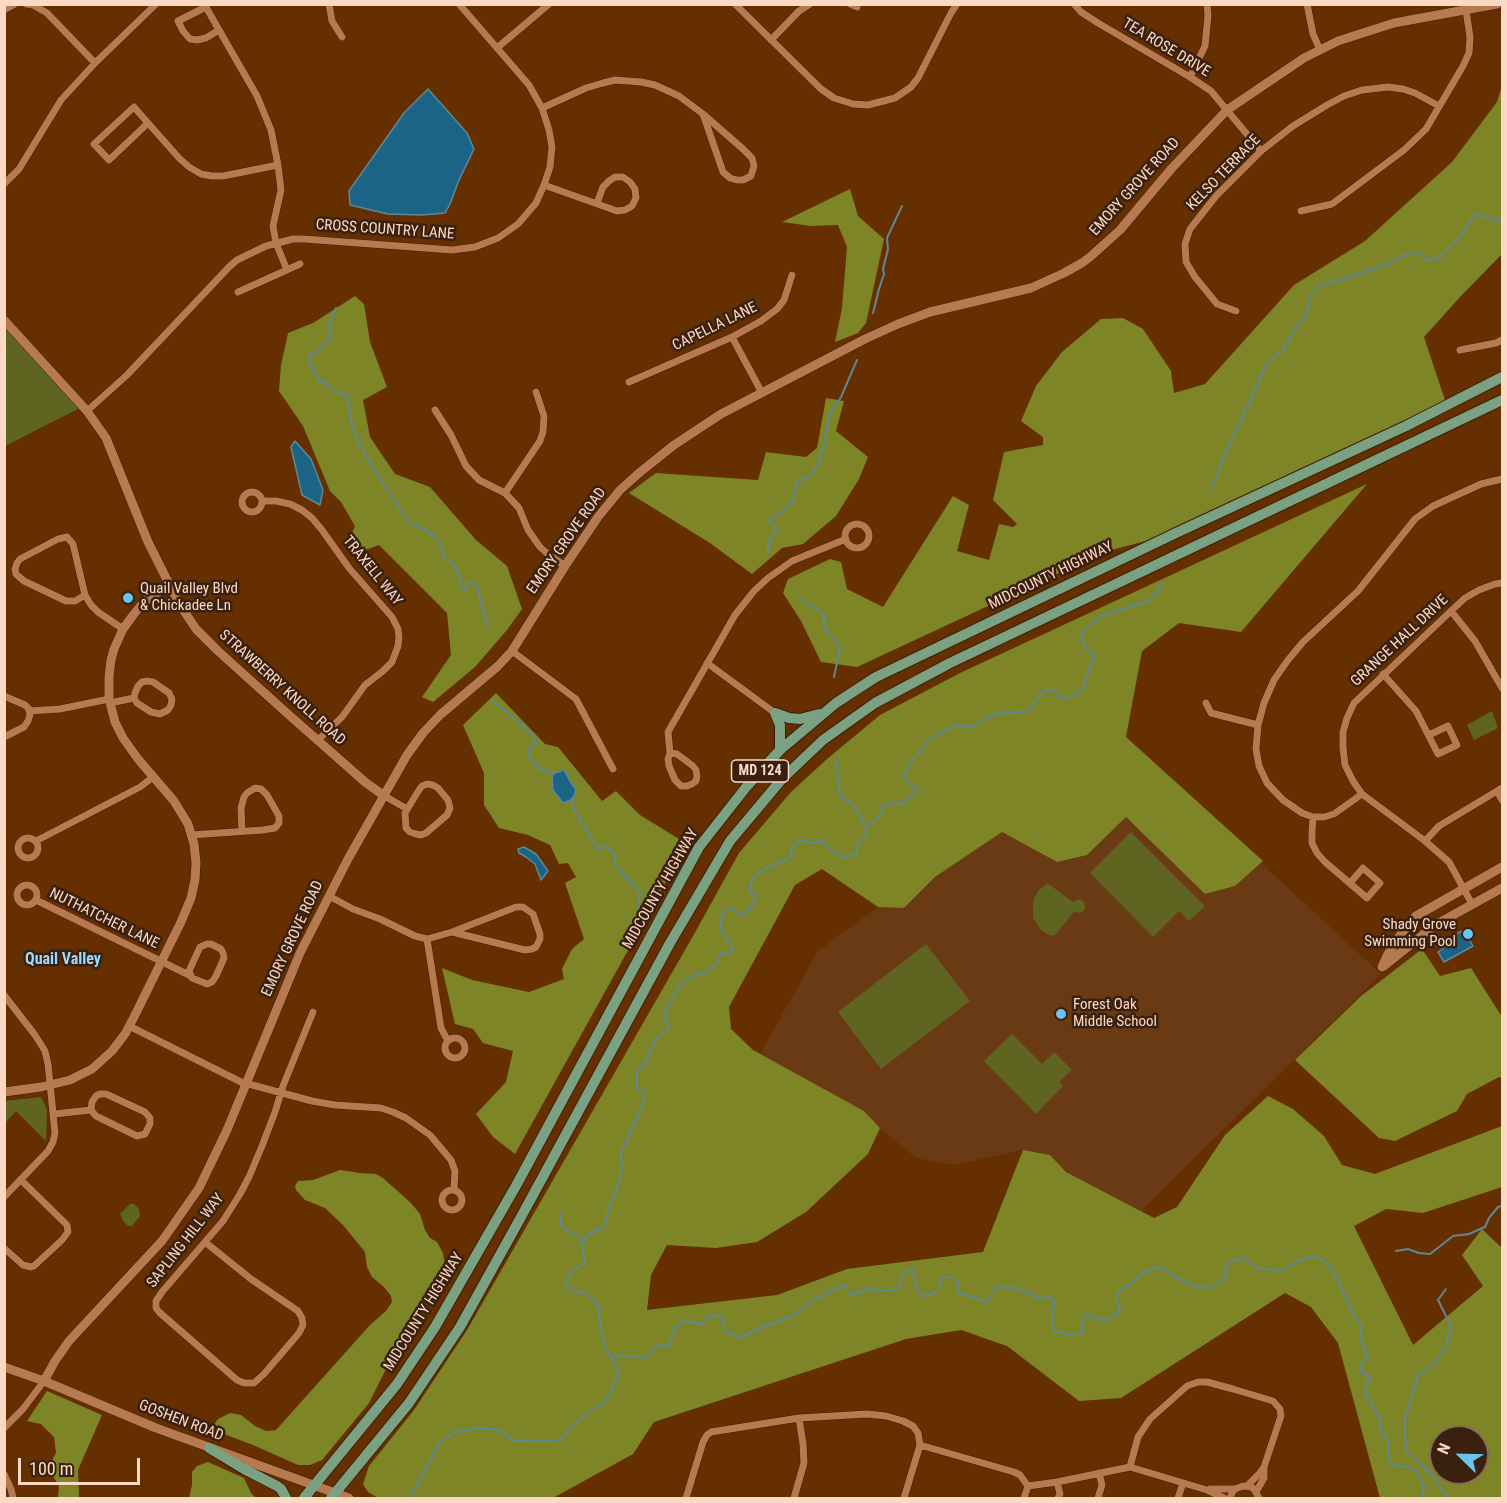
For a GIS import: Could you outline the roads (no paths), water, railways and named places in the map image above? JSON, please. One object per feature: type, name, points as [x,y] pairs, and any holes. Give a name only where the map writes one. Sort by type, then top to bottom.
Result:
[{"type":"main road","name":"MIDCOUNTY HIGHWAY","points":[[304,1498],[397,1384],[435,1328],[517,1184],[699,847],[747,786],[780,750],[836,703],[885,673],[1186,528],[1406,426],[1503,377]]},
{"type":"main road","name":"MD 124","points":[[334,1496],[409,1403],[460,1326],[670,943],[730,841],[782,779],[823,740],[875,703],[950,663],[1503,400]]},
{"type":"main road","points":[[775,713],[800,719],[823,713]]},
{"type":"main road","points":[[775,713],[780,725],[780,750]]},
{"type":"main road","points":[[209,1448],[277,1486],[286,1498]]},
{"type":"street","points":[[4,10],[15,4]]},
{"type":"street","points":[[26,4],[33,5],[47,13],[95,63]]},
{"type":"street","points":[[4,184],[19,170],[61,100],[95,63],[156,4]]},
{"type":"street","points":[[329,4],[332,21],[342,37]]},
{"type":"street","name":"CROSS COUNTRY LANE","points":[[87,411],[127,375],[229,267],[251,252],[293,239],[452,250],[475,247],[498,238],[518,224],[536,203],[550,167],[552,147],[549,130],[542,108],[530,85],[459,4]]},
{"type":"street","points":[[497,48],[549,4]]},
{"type":"street","points":[[735,4],[834,98],[854,104],[868,105],[895,98],[911,87],[957,4]]},
{"type":"street","points":[[771,40],[799,10],[810,4]]},
{"type":"street","name":"TEA ROSE DRIVE","points":[[1074,4],[1098,24],[1210,91],[1261,151]]},
{"type":"street","points":[[1190,77],[1205,46],[1207,4]]},
{"type":"street","points":[[1307,4],[1313,34],[1320,50]]},
{"type":"street","name":"EMORY GROVE ROAD","points":[[4,1428],[23,1409],[44,1381],[69,1341],[162,1241],[193,1198],[218,1151],[294,966],[328,896],[407,755],[426,730],[451,705],[498,666],[512,651],[565,566],[598,517],[620,490],[674,445],[721,414],[865,339],[930,312],[1031,288],[1082,263],[1120,230],[1172,168],[1227,111],[1304,58],[1338,41],[1394,23],[1497,4]]},
{"type":"street","points":[[219,30],[206,38],[190,39],[178,21],[206,7],[257,96],[271,130],[278,165],[281,190],[273,226],[276,243],[287,270]]},
{"type":"street","points":[[1301,211],[1332,204],[1404,150],[1426,129],[1463,66],[1468,53],[1470,37],[1466,10]]},
{"type":"street","points":[[542,108],[586,88],[615,80],[655,85],[679,96],[703,114],[743,148],[752,158],[754,166],[751,176],[737,180],[723,172],[703,114]]},
{"type":"street","name":"KELSO TERRACE","points":[[1236,311],[1217,304],[1194,277],[1186,262],[1185,244],[1190,229],[1216,196],[1261,151],[1293,126],[1344,96],[1362,90],[1388,87],[1415,93],[1439,106]]},
{"type":"street","points":[[148,123],[109,160],[94,144],[134,107],[179,158],[201,174],[223,176],[278,165]]},
{"type":"street","points":[[544,185],[617,211],[632,206],[636,198],[635,189],[623,177],[615,177],[603,187],[597,203]]},
{"type":"street","points":[[238,292],[300,264]]},
{"type":"street","name":"CAPELLA LANE","points":[[629,382],[732,337],[761,321],[777,309],[784,300],[792,275]]},
{"type":"street","name":"STRAWBERRY KNOLL ROAD","points":[[4,320],[87,411],[106,438],[148,542],[186,614],[203,637],[365,782],[383,795]]},
{"type":"street","points":[[732,337],[762,393]]},
{"type":"street","points":[[1460,350],[1503,340]]},
{"type":"street","points":[[506,493],[540,441],[543,432],[544,416],[536,392]]},
{"type":"street","points":[[435,410],[451,435],[466,466],[479,480],[506,493],[519,508],[528,530],[540,547],[565,566]]},
{"type":"street","points":[[1362,794],[1334,814],[1324,818],[1313,817],[1302,813],[1283,800],[1267,783],[1259,766],[1256,749],[1258,725],[1274,680],[1303,642],[1358,591],[1415,519],[1433,506],[1481,483],[1503,479]]},
{"type":"street","name":"TRAXELL WAY","points":[[263,501],[290,504],[312,518],[349,568],[392,617],[398,629],[398,646],[390,665],[365,685],[342,717],[318,740]]},
{"type":"street","points":[[85,595],[75,601],[64,600],[20,578],[15,570],[16,563],[58,539],[67,537],[73,544],[85,595],[98,612],[123,629]]},
{"type":"street","points":[[670,753],[677,754],[693,766],[696,770],[696,781],[687,786],[681,786],[675,780],[668,759],[670,753],[669,728],[735,615],[754,591],[792,561],[846,540]]},
{"type":"street","name":"GRANGE HALL DRIVE","points":[[1472,904],[1449,862],[1362,794],[1345,765],[1343,732],[1354,703],[1451,610],[1479,590],[1503,583]]},
{"type":"street","points":[[4,1092],[74,1079],[96,1066],[112,1051],[129,1026],[186,911],[192,894],[196,863],[186,821],[177,805],[123,738],[115,722],[110,701],[111,660],[123,629],[143,603],[169,584]]},
{"type":"street","points":[[1451,610],[1475,641],[1503,688]]},
{"type":"street","points":[[512,651],[576,699],[613,769]]},
{"type":"street","points":[[708,663],[775,713]]},
{"type":"street","points":[[1383,674],[1416,711],[1429,735]]},
{"type":"street","points":[[148,681],[169,693],[172,699],[168,710],[160,714],[149,711],[137,703],[134,698],[138,686],[148,681]]},
{"type":"street","points":[[4,696],[24,704],[29,711],[29,718],[25,726],[4,737]]},
{"type":"street","points":[[29,711],[60,709],[134,698]]},
{"type":"street","points":[[1206,703],[1210,713],[1258,725]]},
{"type":"street","points":[[36,841],[140,787],[153,777]]},
{"type":"street","points":[[428,784],[437,788],[448,800],[450,806],[447,815],[421,835],[406,828],[404,817],[407,808],[420,788],[428,784]]},
{"type":"street","points":[[191,835],[272,829],[279,823],[280,818],[261,789],[255,788],[244,796],[241,808],[242,831]]},
{"type":"street","points":[[1425,841],[1439,826],[1500,790],[1503,800]]},
{"type":"street","points":[[383,795],[407,808]]},
{"type":"street","points":[[1313,817],[1312,843],[1325,862],[1350,884],[1367,898],[1380,883],[1362,868],[1350,884]]},
{"type":"street","points":[[1503,867],[1416,916],[1401,934],[1382,967],[1435,926],[1503,888]]},
{"type":"street","points":[[328,896],[415,936],[427,939],[521,907],[533,914],[540,939],[534,948],[525,950],[452,932]]},
{"type":"street","name":"NUTHATCHER LANE","points":[[36,900],[191,976]]},
{"type":"street","points":[[427,939],[441,1028],[448,1041]]},
{"type":"street","points":[[210,944],[221,949],[224,958],[212,982],[204,983],[191,976],[190,969],[200,947],[210,944]]},
{"type":"street","points":[[4,995],[42,1044],[48,1064],[55,1132],[51,1146],[4,1197]]},
{"type":"street","points":[[280,1093],[313,1012]]},
{"type":"street","points":[[129,1026],[246,1083],[321,1103],[384,1109],[406,1118],[430,1135],[451,1160],[455,1171],[453,1190]]},
{"type":"street","name":"SAPLING HILL WAY","points":[[205,1242],[243,1273],[298,1311],[302,1318],[299,1333],[257,1381],[252,1383],[237,1380],[160,1314],[156,1301],[232,1207],[249,1177],[280,1093]]},
{"type":"street","points":[[106,1094],[145,1112],[150,1122],[145,1134],[136,1136],[92,1114],[91,1110],[96,1096],[106,1094]]},
{"type":"street","points":[[54,1114],[91,1110]]},
{"type":"street","points":[[4,1248],[23,1265],[31,1268],[68,1232],[65,1223],[21,1180]]},
{"type":"street","name":"GOSHEN ROAD","points":[[4,1367],[44,1381],[148,1425],[315,1486],[334,1496],[349,1498]]},
{"type":"street","points":[[1130,1467],[1142,1428],[1187,1386],[1207,1382],[1277,1404],[1281,1416],[1260,1473],[1247,1486],[1208,1490]]},
{"type":"street","points":[[686,1498],[703,1442],[707,1435],[715,1430],[799,1418],[857,1414],[886,1416],[903,1421],[913,1426],[920,1438],[920,1445],[904,1498]]},
{"type":"street","points":[[795,1498],[804,1463],[799,1418]]},
{"type":"street","points":[[920,1445],[1014,1472],[1020,1475],[1028,1486]]},
{"type":"street","points":[[1028,1486],[1130,1467],[1208,1490],[1224,1498]]},
{"type":"street","points":[[1247,1486],[1259,1496],[1264,1478],[1264,1467]]},
{"type":"street","points":[[1098,1498],[1102,1485],[1099,1473]]},
{"type":"street","points":[[4,1474],[13,1498]]},
{"type":"street","points":[[1057,1482],[1060,1494],[1058,1498]]},
{"type":"street","points":[[1178,1498],[1183,1483]]},
{"type":"street","points":[[1024,1498],[1028,1486]]},
{"type":"street","points":[[1230,1498],[1235,1489]]},
{"type":"water","points":[[428,89],[467,133],[474,149],[445,213],[388,214],[350,205],[349,191],[404,113]]},
{"type":"water","points":[[295,441],[311,459],[323,490],[320,505],[302,495],[291,447]]},
{"type":"water","points":[[564,770],[576,789],[573,799],[563,803],[553,790],[552,774]]},
{"type":"water","points":[[524,847],[536,854],[548,871],[541,880],[535,864],[519,853],[518,849]]},
{"type":"water","points":[[1464,930],[1473,946],[1444,962],[1438,952],[1445,947],[1442,942]]},
{"type":"waterway","points":[[873,313],[884,274],[888,249],[887,238],[902,206]]},
{"type":"waterway","points":[[1211,490],[1268,361],[1282,351],[1308,311],[1310,295],[1318,287],[1418,252],[1428,261],[1440,257],[1460,237],[1475,214],[1502,220]]},
{"type":"waterway","points":[[336,308],[329,326],[331,337],[317,352],[310,354],[309,362],[320,382],[325,380],[329,388],[347,395],[356,437],[372,467],[409,522],[429,532],[440,542],[444,558],[454,564],[460,578],[460,586],[465,591],[468,582],[477,586],[487,626]]},
{"type":"waterway","points":[[768,552],[768,542],[777,530],[769,520],[792,502],[798,480],[805,479],[813,473],[820,460],[830,414],[841,397],[857,360]]},
{"type":"waterway","points":[[410,1498],[440,1442],[456,1432],[478,1428],[494,1429],[514,1441],[561,1440],[570,1428],[603,1403],[611,1392],[618,1375],[617,1366],[605,1348],[598,1305],[584,1292],[571,1291],[566,1283],[569,1274],[585,1263],[582,1244],[587,1235],[605,1226],[622,1169],[621,1153],[645,1095],[637,1088],[637,1072],[646,1062],[656,1038],[669,1029],[664,1013],[681,983],[692,976],[711,970],[721,953],[727,954],[733,949],[720,927],[722,915],[729,908],[743,916],[751,907],[756,896],[750,891],[752,879],[761,871],[791,857],[793,846],[801,840],[811,843],[822,841],[830,850],[844,857],[856,854],[858,843],[866,835],[866,827],[878,818],[884,805],[896,802],[903,804],[918,791],[904,778],[909,764],[920,753],[926,742],[934,736],[958,725],[972,727],[995,714],[1028,711],[1044,690],[1054,690],[1061,699],[1072,697],[1083,689],[1095,656],[1086,648],[1081,639],[1084,630],[1101,616],[1148,601],[1158,592],[1162,583]]},
{"type":"waterway","points":[[798,597],[824,614],[824,629],[840,648],[834,677]]},
{"type":"waterway","points":[[492,700],[533,734],[536,744],[528,748],[528,756],[540,769],[553,775]]},
{"type":"waterway","points":[[836,759],[840,796],[854,806],[866,827]]},
{"type":"waterway","points":[[572,798],[574,810],[597,848],[608,847],[615,855],[615,865],[640,892],[640,915]]},
{"type":"waterway","points":[[1396,1251],[1408,1249],[1430,1254],[1453,1236],[1469,1234],[1485,1227],[1489,1218],[1498,1207],[1502,1206]]},
{"type":"waterway","points":[[560,1212],[561,1226],[584,1241]]},
{"type":"waterway","points":[[611,1357],[621,1355],[645,1358],[660,1345],[669,1346],[674,1330],[682,1321],[702,1324],[710,1315],[723,1317],[724,1331],[741,1337],[792,1316],[815,1299],[844,1285],[852,1296],[866,1289],[885,1291],[898,1289],[904,1272],[912,1269],[916,1289],[924,1296],[933,1294],[939,1288],[941,1277],[950,1277],[958,1282],[959,1293],[988,1302],[997,1287],[1015,1288],[1040,1298],[1050,1297],[1055,1301],[1052,1313],[1055,1332],[1072,1335],[1082,1333],[1082,1321],[1087,1314],[1099,1320],[1111,1319],[1120,1310],[1116,1297],[1120,1290],[1151,1269],[1161,1267],[1194,1286],[1209,1288],[1223,1280],[1228,1263],[1243,1258],[1258,1268],[1281,1271],[1298,1261],[1316,1256],[1331,1267],[1356,1319],[1362,1326],[1360,1336],[1368,1355],[1363,1361],[1360,1372],[1370,1377],[1366,1383],[1365,1392],[1380,1419],[1380,1429],[1388,1442],[1388,1454],[1392,1465],[1408,1467],[1417,1472],[1424,1487],[1422,1497],[1425,1498]]},
{"type":"waterway","points":[[1446,1289],[1438,1300],[1451,1326],[1446,1347],[1433,1365],[1418,1375],[1405,1420],[1405,1436],[1407,1451],[1431,1474],[1448,1498]]},
{"type":"place","name":"Quail Valley Blvd & Chickadee Ln","points":[[128,598]]},
{"type":"place","name":"Shady Grove Swimming Pool","points":[[1468,934]]},
{"type":"place","name":"Forest Oak Middle School","points":[[1061,1014]]},
{"type":"district","name":"Quail Valley","points":[[63,960]]}]
